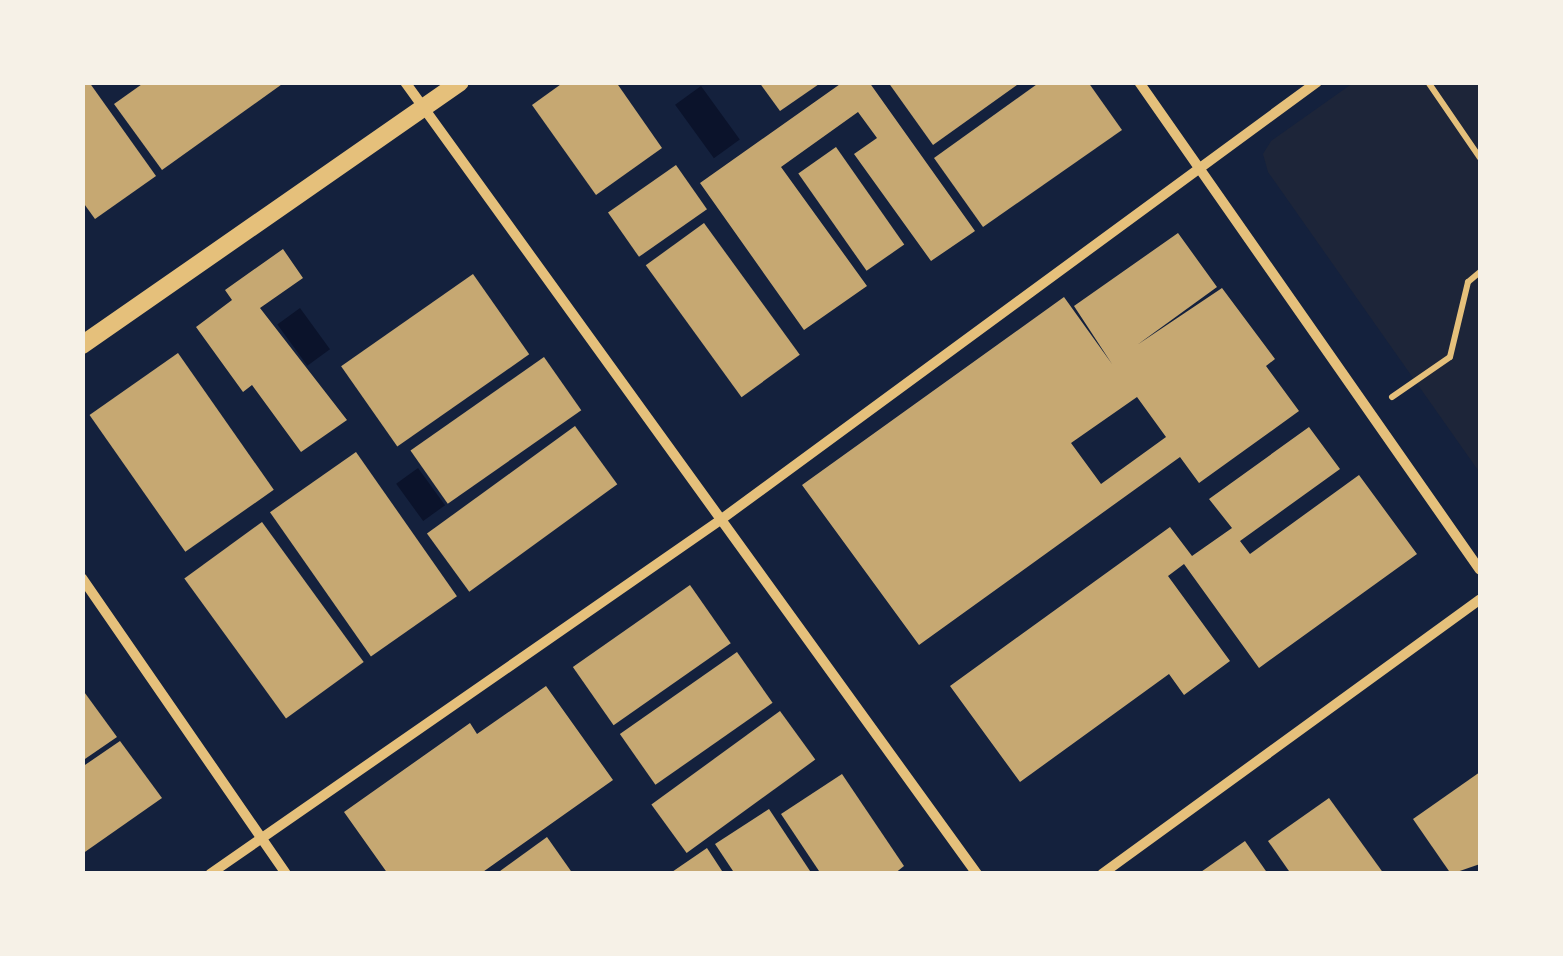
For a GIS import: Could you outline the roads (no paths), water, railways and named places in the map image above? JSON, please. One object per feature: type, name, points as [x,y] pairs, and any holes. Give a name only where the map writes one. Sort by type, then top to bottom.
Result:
[{"type":"street","points":[[406,82],[718,521],[977,874]]},
{"type":"street","points":[[82,344],[460,82]]},
{"type":"street","points":[[1139,82],[1480,570]]},
{"type":"street","points":[[210,874],[718,521],[1317,82]]},
{"type":"street","points":[[82,578],[286,874]]},
{"type":"street","points":[[1102,874],[1480,598]]}]
